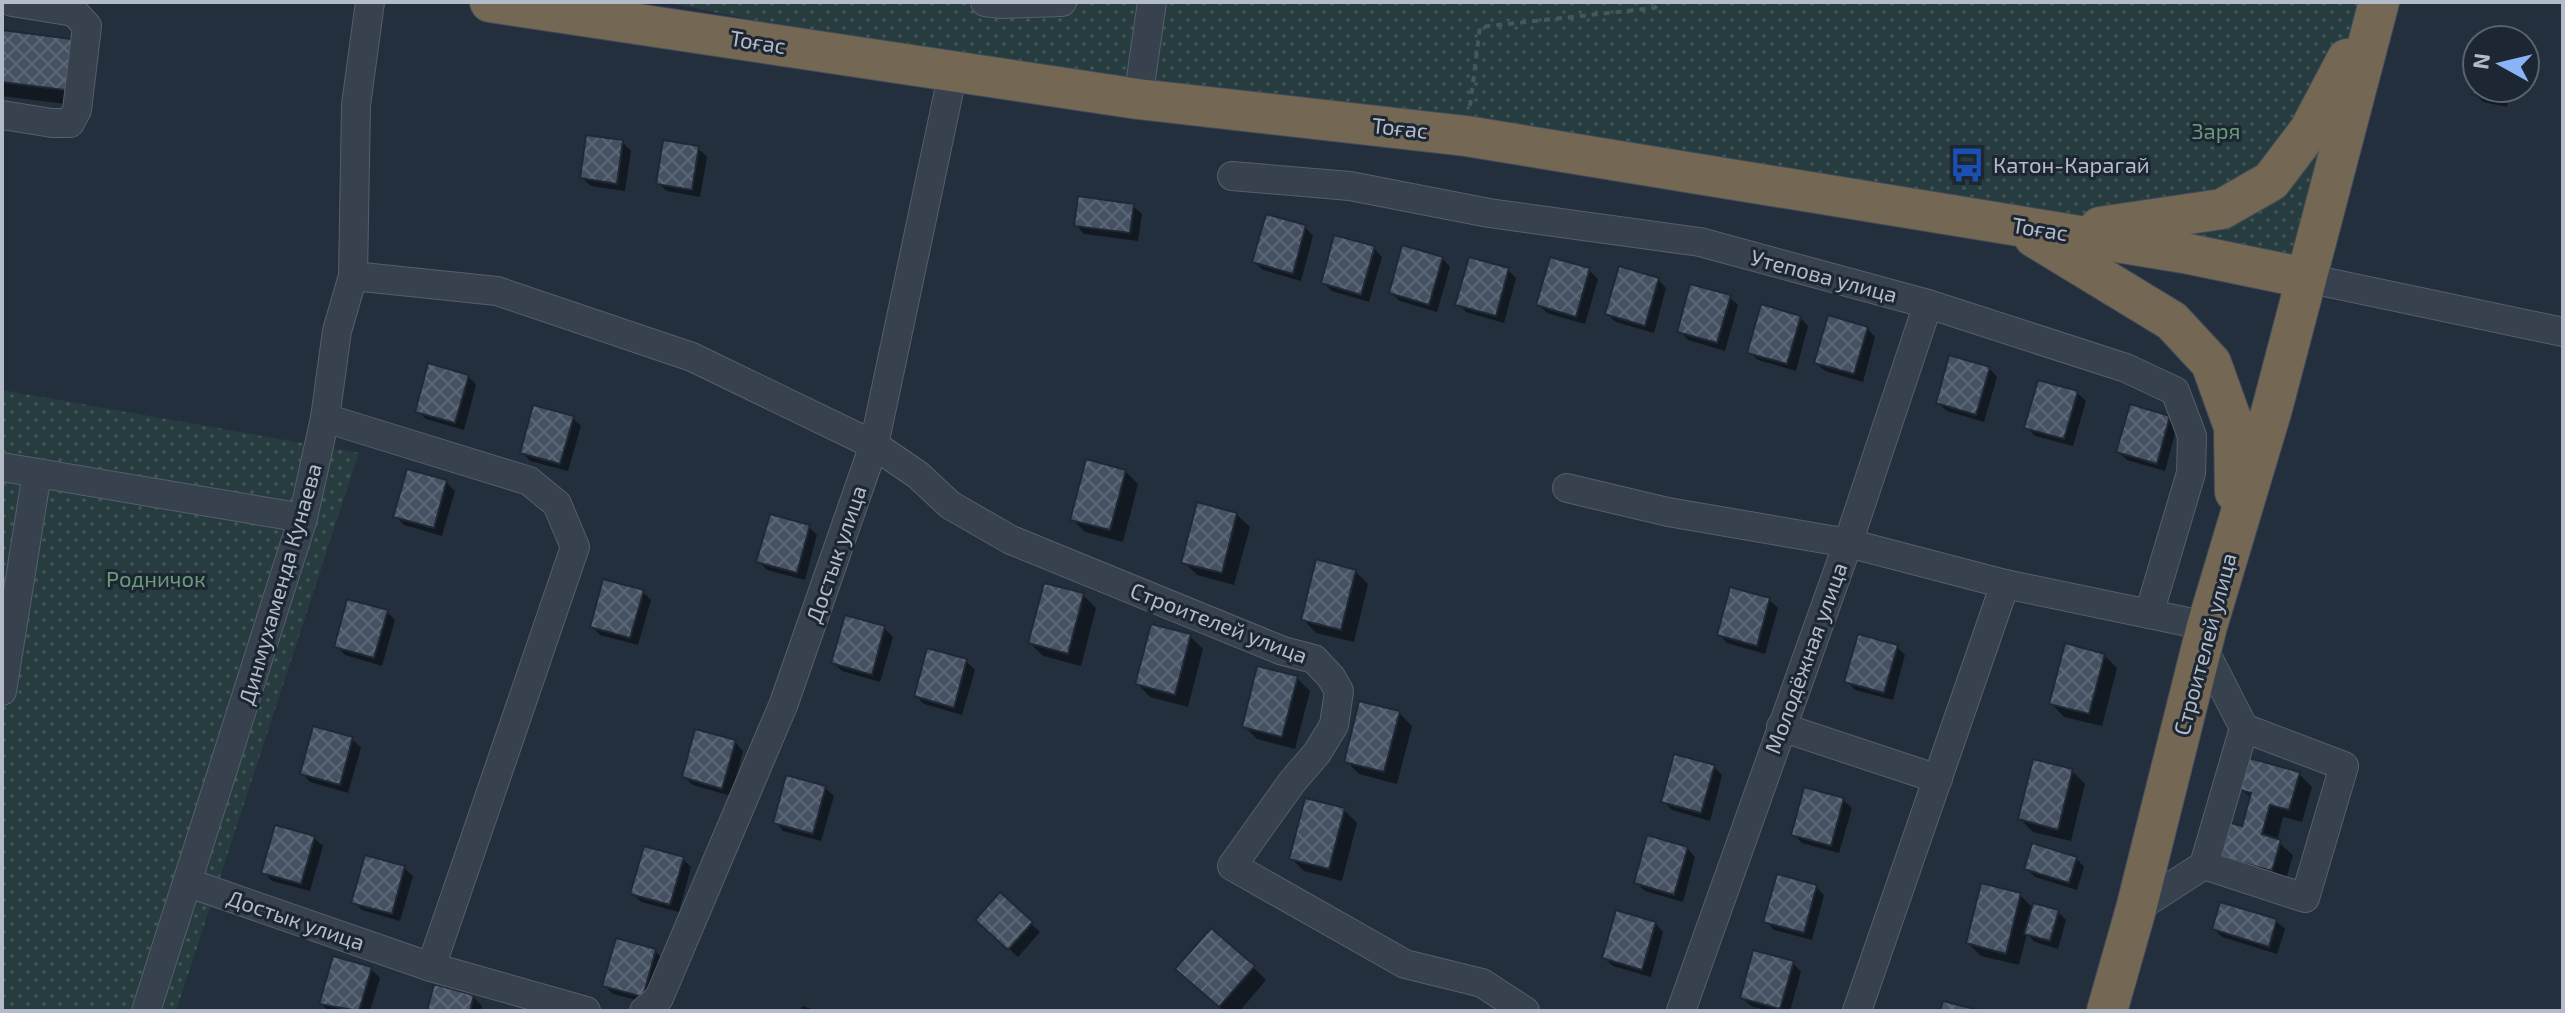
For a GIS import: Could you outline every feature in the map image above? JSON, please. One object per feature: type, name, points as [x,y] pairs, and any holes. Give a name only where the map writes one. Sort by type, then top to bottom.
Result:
[{"type":"highway","name":"Тоғас","points":[[490,2],[1138,99],[1466,136],[2014,224],[2306,278]]},
{"type":"highway","points":[[2064,233],[2222,209],[2271,181],[2309,131],[2378,2]]},
{"type":"highway","name":"Строителей улица","points":[[2107,1011],[2205,637],[2272,409],[2378,2]]},
{"type":"highway","points":[[2014,224],[2172,321],[2211,363],[2234,427],[2236,528]]},
{"type":"street","points":[[2,115],[70,123],[77,110],[87,26],[74,12],[12,2]]},
{"type":"street","name":"Динмухаменда Кунаева","points":[[146,1011],[303,518],[325,418],[337,331],[353,276],[356,105],[370,2]]},
{"type":"street","points":[[985,2],[1062,2]]},
{"type":"street","points":[[1138,99],[1152,2]]},
{"type":"street","name":"Достык улица","points":[[644,1011],[659,998],[784,703],[874,445],[953,72]]},
{"type":"street","name":"Утепова улица","points":[[1232,176],[1350,186],[1489,213],[1700,242],[1928,304],[2126,368],[2175,391],[2192,436],[2191,473],[2149,614]]},
{"type":"street","points":[[353,276],[497,291],[692,357],[874,445]]},
{"type":"street","points":[[2306,278],[2563,332]]},
{"type":"street","name":"Молодёжная улица","points":[[1681,1011],[1848,543],[1928,304]]},
{"type":"street","points":[[325,418],[529,481],[557,504],[575,547],[431,967]]},
{"type":"street","name":"Строителей улица","points":[[874,445],[918,475],[950,505],[1011,540],[1283,651],[1314,659],[1339,691],[1334,725],[1317,753],[1292,782],[1232,866],[1405,964],[1482,983],[1525,1011]]},
{"type":"street","points":[[2,467],[303,518]]},
{"type":"street","points":[[2,691],[37,473]]},
{"type":"street","points":[[1567,488],[1668,512],[1848,543],[2005,584],[2149,614],[2205,637],[2244,728],[2204,865],[2136,909]]},
{"type":"street","points":[[1857,1011],[2005,584]]},
{"type":"street","points":[[1781,727],[1938,779]]},
{"type":"street","points":[[2204,865],[2305,898],[2344,766],[2244,728]]},
{"type":"street","name":"Достык улица","points":[[189,883],[431,967],[586,1011]]},
{"type":"path","points":[[1466,136],[1480,27],[1654,8],[1663,2]]},
{"type":"green space","name":"Заря","points":[[665,2],[2390,2],[2306,278],[1138,99]]},
{"type":"green space","name":"Родничок","points":[[2,390],[359,453],[176,1011],[2,1011]]},
{"type":"building","points":[[2,30],[79,40],[72,91],[2,82]]},
{"type":"building","points":[[586,135],[623,140],[617,184],[580,178]]},
{"type":"building","points":[[663,140],[699,146],[692,190],[656,184]]},
{"type":"building","points":[[1078,196],[1134,204],[1130,233],[1074,226]]},
{"type":"building","points":[[1266,214],[1306,225],[1293,274],[1252,262]]},
{"type":"building","points":[[1334,235],[1375,246],[1361,295],[1321,283]]},
{"type":"building","points":[[1402,245],[1443,257],[1429,305],[1389,293]]},
{"type":"building","points":[[1469,257],[1509,268],[1496,316],[1455,305]]},
{"type":"building","points":[[1550,257],[1590,268],[1576,317],[1536,305]]},
{"type":"building","points":[[1619,266],[1659,278],[1645,326],[1605,314]]},
{"type":"building","points":[[1690,284],[1731,295],[1717,343],[1677,332]]},
{"type":"building","points":[[1761,304],[1801,316],[1787,364],[1747,353]]},
{"type":"building","points":[[1828,315],[1868,327],[1854,374],[1814,363]]},
{"type":"building","points":[[1949,355],[1990,367],[1976,415],[1936,403]]},
{"type":"building","points":[[428,363],[469,375],[455,423],[415,412]]},
{"type":"building","points":[[2038,380],[2078,391],[2064,439],[2024,428]]},
{"type":"building","points":[[2130,404],[2170,416],[2157,464],[2116,452]]},
{"type":"building","points":[[533,405],[574,416],[560,464],[520,453]]},
{"type":"building","points":[[1086,459],[1126,470],[1110,530],[1070,520]]},
{"type":"building","points":[[407,469],[447,480],[434,528],[393,517]]},
{"type":"building","points":[[1197,502],[1237,513],[1222,573],[1181,563]]},
{"type":"building","points":[[770,514],[810,525],[797,573],[756,562]]},
{"type":"building","points":[[1316,559],[1356,570],[1341,630],[1301,620]]},
{"type":"building","points":[[603,579],[644,590],[630,638],[590,627]]},
{"type":"building","points":[[1044,583],[1084,593],[1068,654],[1028,643]]},
{"type":"building","points":[[1730,587],[1770,598],[1757,646],[1717,635]]},
{"type":"building","points":[[347,599],[388,610],[374,658],[334,647]]},
{"type":"building","points":[[845,615],[885,626],[872,675],[831,663]]},
{"type":"building","points":[[1151,624],[1191,634],[1175,695],[1135,684]]},
{"type":"building","points":[[1858,634],[1898,645],[1884,693],[1844,682]]},
{"type":"building","points":[[2065,643],[2105,654],[2089,714],[2049,704]]},
{"type":"building","points":[[927,648],[967,659],[954,708],[914,696]]},
{"type":"building","points":[[1257,666],[1298,676],[1282,737],[1242,727]]},
{"type":"building","points":[[1359,701],[1400,711],[1384,772],[1344,762]]},
{"type":"building","points":[[313,726],[353,737],[340,785],[300,774]]},
{"type":"building","points":[[695,729],[736,740],[722,789],[682,777]]},
{"type":"building","points":[[1674,754],[1715,765],[1701,813],[1661,802]]},
{"type":"building","points":[[2249,758],[2300,772],[2289,810],[2270,805],[2262,834],[2281,840],[2272,871],[2214,855],[2223,821],[2242,826],[2251,793],[2240,790]]},
{"type":"building","points":[[2033,759],[2073,769],[2058,830],[2018,819]]},
{"type":"building","points":[[786,775],[826,786],[813,834],[773,823]]},
{"type":"building","points":[[1804,787],[1844,798],[1831,846],[1791,835]]},
{"type":"building","points":[[1305,798],[1345,808],[1329,869],[1289,859]]},
{"type":"building","points":[[275,825],[315,836],[301,884],[261,873]]},
{"type":"building","points":[[1647,835],[1688,847],[1674,895],[1634,883]]},
{"type":"building","points":[[2032,843],[2077,857],[2069,883],[2024,869]]},
{"type":"building","points":[[644,846],[684,857],[670,905],[630,894]]},
{"type":"building","points":[[365,855],[405,866],[392,914],[351,903]]},
{"type":"building","points":[[1777,874],[1817,885],[1804,933],[1763,922]]},
{"type":"building","points":[[1981,883],[2021,893],[2006,954],[1966,943]]},
{"type":"building","points":[[1000,892],[1033,922],[1008,950],[975,920]]},
{"type":"building","points":[[2220,902],[2277,919],[2269,947],[2212,929]]},
{"type":"building","points":[[2033,903],[2059,910],[2050,941],[2024,934]]},
{"type":"building","points":[[1616,910],[1656,922],[1642,970],[1602,958]]},
{"type":"building","points":[[1211,928],[1255,966],[1219,1007],[1175,969]]},
{"type":"building","points":[[616,938],[656,949],[643,997],[602,986]]},
{"type":"building","points":[[1753,950],[1794,961],[1780,1009],[1740,998]]},
{"type":"building","points":[[333,956],[372,967],[359,1011],[319,1004]]},
{"type":"building","points":[[434,984],[474,995],[470,1011],[427,1011]]},
{"type":"building","points":[[1943,1001],[1982,1011],[1940,1011]]},
{"type":"place","name":"Катон-Карагай","points":[[1967,165]]}]
